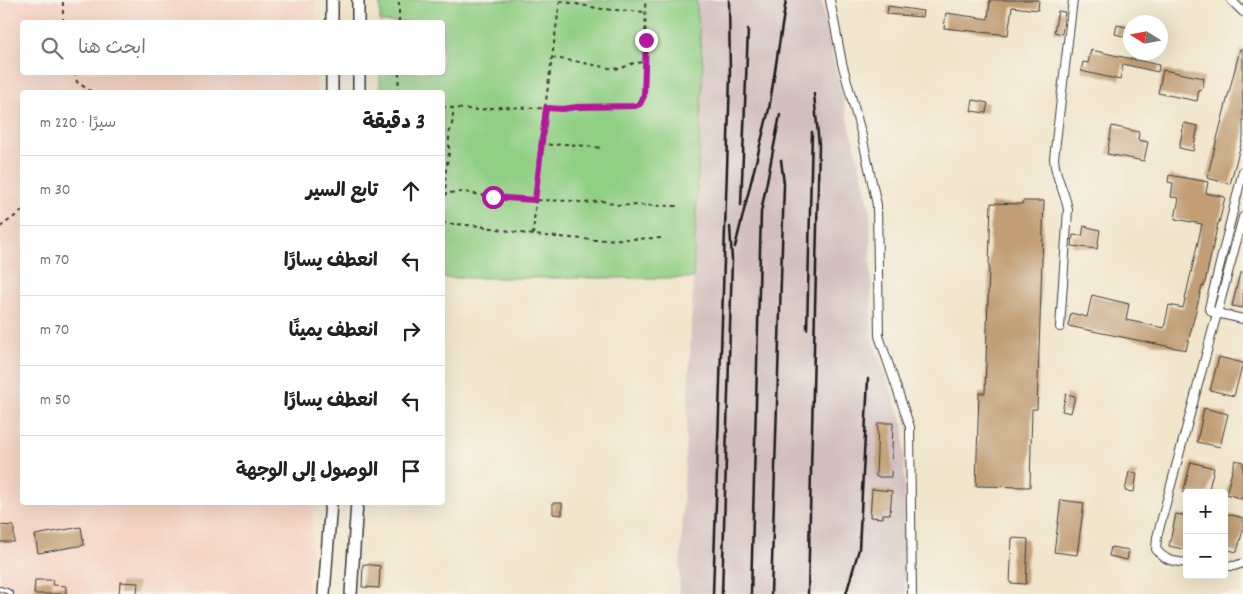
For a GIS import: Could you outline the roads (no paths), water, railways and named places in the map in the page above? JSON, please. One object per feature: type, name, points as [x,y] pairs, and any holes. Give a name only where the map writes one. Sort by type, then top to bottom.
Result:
[{"type":"main road","points":[[332,0],[332,20]]},
{"type":"main road","points":[[358,0],[358,20]]},
{"type":"main road","points":[[332,75],[332,90]]},
{"type":"main road","points":[[359,75],[359,90]]},
{"type":"main road","points":[[324,594],[331,505]]},
{"type":"main road","points":[[351,594],[357,505]]},
{"type":"street","points":[[830,0],[842,63],[862,136],[877,204],[880,336],[910,427],[912,594]]},
{"type":"street","points":[[1060,327],[1068,210],[1066,196],[1055,171],[1054,158],[1073,0]]},
{"type":"street","points":[[1231,0],[1243,12]]},
{"type":"street","points":[[1243,171],[1209,302],[1209,308],[1212,312],[1243,319]]},
{"type":"street","points":[[1183,562],[1162,557],[1156,549],[1157,537],[1243,217]]},
{"type":"street","points":[[1228,566],[1243,563]]},
{"type":"lane","points":[[0,589],[11,594]]},
{"type":"railway","points":[[713,594],[730,78],[729,0]]},
{"type":"railway","points":[[735,247],[769,109],[786,0]]},
{"type":"railway","points":[[741,205],[748,29]]},
{"type":"railway","points":[[808,594],[819,145],[814,94]]},
{"type":"railway","points":[[751,594],[761,212],[780,115]]},
{"type":"railway","points":[[807,329],[812,132]]},
{"type":"railway","points":[[771,594],[784,184],[781,160]]},
{"type":"railway","points":[[722,594],[732,260],[730,227]]},
{"type":"railway","points":[[846,594],[859,549],[868,379]]}]
